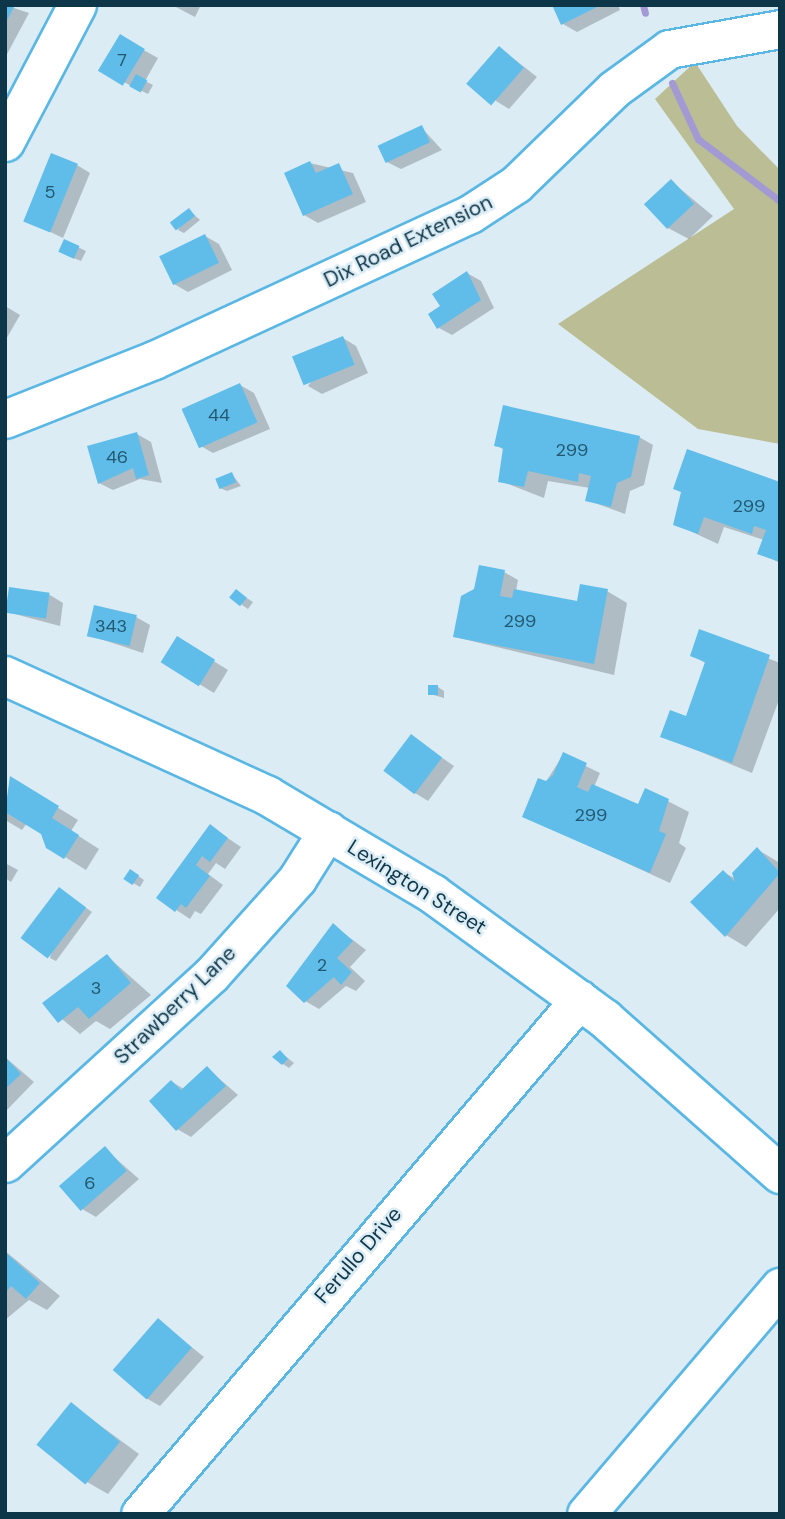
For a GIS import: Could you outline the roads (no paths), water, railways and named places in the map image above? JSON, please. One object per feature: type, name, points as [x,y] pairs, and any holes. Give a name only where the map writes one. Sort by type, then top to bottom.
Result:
[{"type":"main road","name":"Lexington Street","points":[[5,676],[185,755],[328,830],[433,894],[580,999],[780,1174]]},
{"type":"street","points":[[5,142],[77,5]]},
{"type":"street","name":"Dix Road Extension","points":[[5,419],[155,360],[470,215],[516,184],[614,89],[669,50],[780,29]]},
{"type":"street","name":"Strawberry Lane","points":[[5,1163],[211,975],[297,879],[328,830]]},
{"type":"street","name":"Ferullo Drive","points":[[141,1514],[580,999]]},
{"type":"street","points":[[586,1514],[780,1287]]},
{"type":"waterway","points":[[643,5],[645,13]]},
{"type":"waterway","points":[[672,83],[698,139],[780,201]]}]
